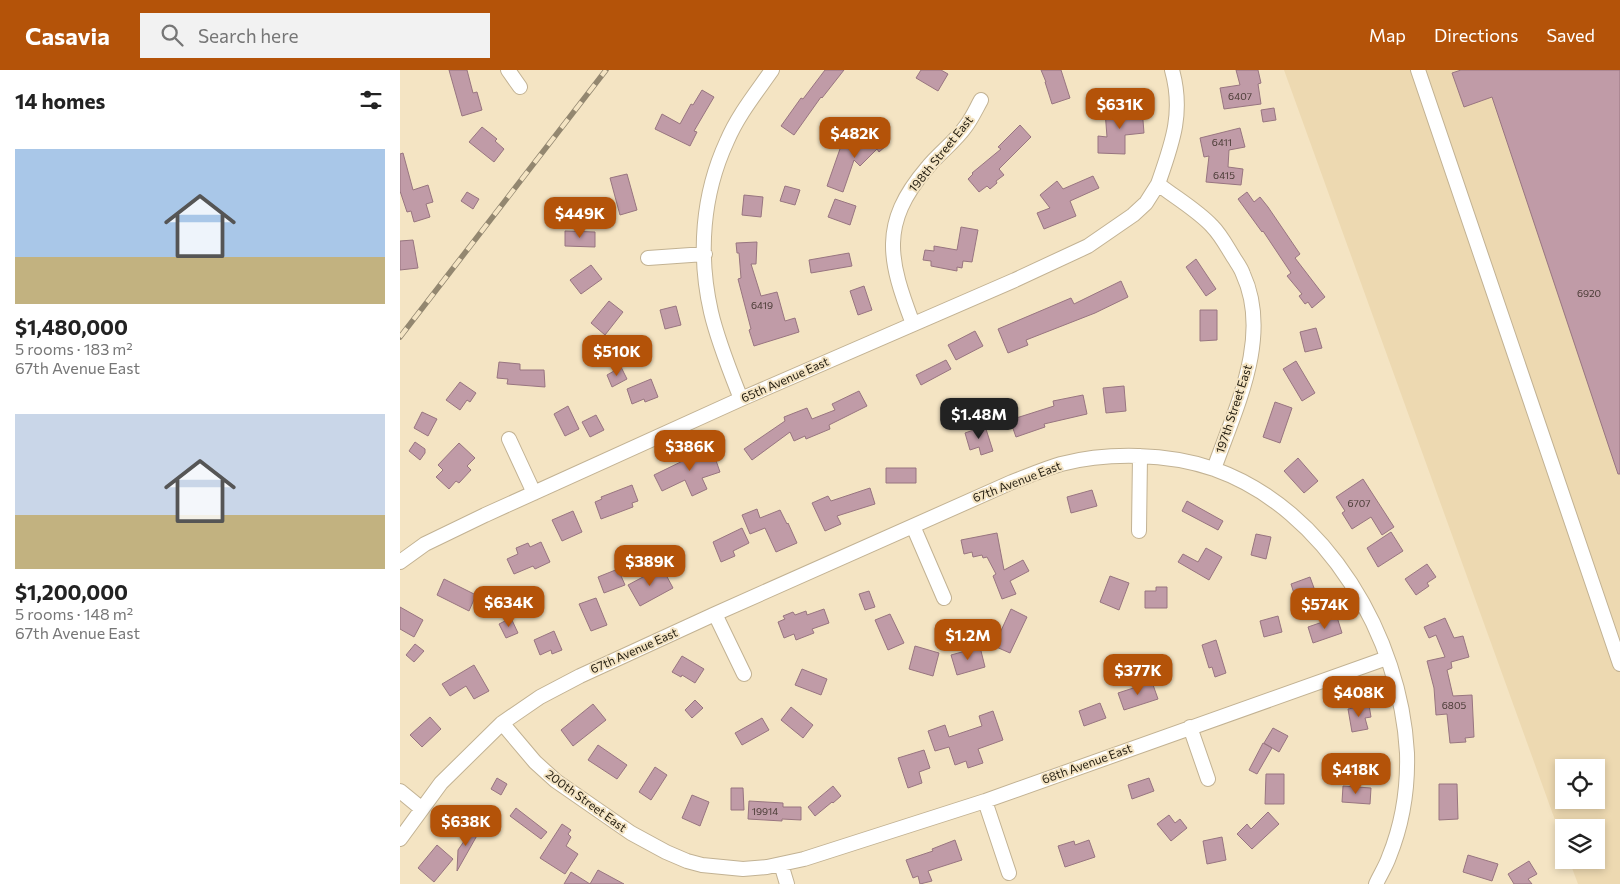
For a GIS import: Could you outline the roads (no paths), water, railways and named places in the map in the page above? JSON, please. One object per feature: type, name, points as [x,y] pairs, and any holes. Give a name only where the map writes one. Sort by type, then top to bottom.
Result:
[{"type":"street","points":[[508,70],[520,87]]},
{"type":"street","points":[[741,399],[711,313],[706,281],[703,234],[707,204],[726,141],[740,116],[772,70]]},
{"type":"street","points":[[1158,184],[1172,144],[1175,128],[1177,102],[1172,70]]},
{"type":"street","points":[[1418,70],[1620,664]]},
{"type":"street","name":"198th Street East","points":[[913,324],[902,294],[893,255],[893,234],[896,221],[910,191],[926,168],[965,127],[981,100]]},
{"type":"street","name":"65th Avenue East","points":[[400,562],[439,537],[534,493],[741,399],[1015,280],[1088,246],[1133,215],[1146,203],[1158,184]]},
{"type":"street","name":"197th Street East","points":[[1158,184],[1195,211],[1212,226],[1225,242],[1244,275],[1253,310],[1252,354],[1244,384],[1214,469],[1244,481],[1271,498],[1321,542],[1364,606],[1387,658],[1404,725],[1407,754],[1405,797],[1396,840],[1376,884]]},
{"type":"street","points":[[648,258],[705,254]]},
{"type":"street","points":[[509,439],[534,493]]},
{"type":"street","points":[[1139,531],[1140,456]]},
{"type":"street","name":"67th Avenue East","points":[[400,839],[441,782],[502,723],[540,697],[580,676],[715,614],[1047,468],[1086,459],[1140,456],[1198,464],[1214,469]]},
{"type":"street","points":[[913,526],[944,598]]},
{"type":"street","points":[[715,614],[744,674]]},
{"type":"street","name":"68th Avenue East","points":[[631,833],[666,852],[702,865],[743,869],[804,859],[985,801],[1387,658]]},
{"type":"street","name":"200th Street East","points":[[502,723],[535,762],[556,781],[631,833]]},
{"type":"street","points":[[1190,727],[1208,779]]},
{"type":"street","points":[[400,791],[422,809]]},
{"type":"street","points":[[985,801],[1009,873]]},
{"type":"street","points":[[781,864],[787,884]]},
{"type":"railway","points":[[400,337],[606,70]]}]
